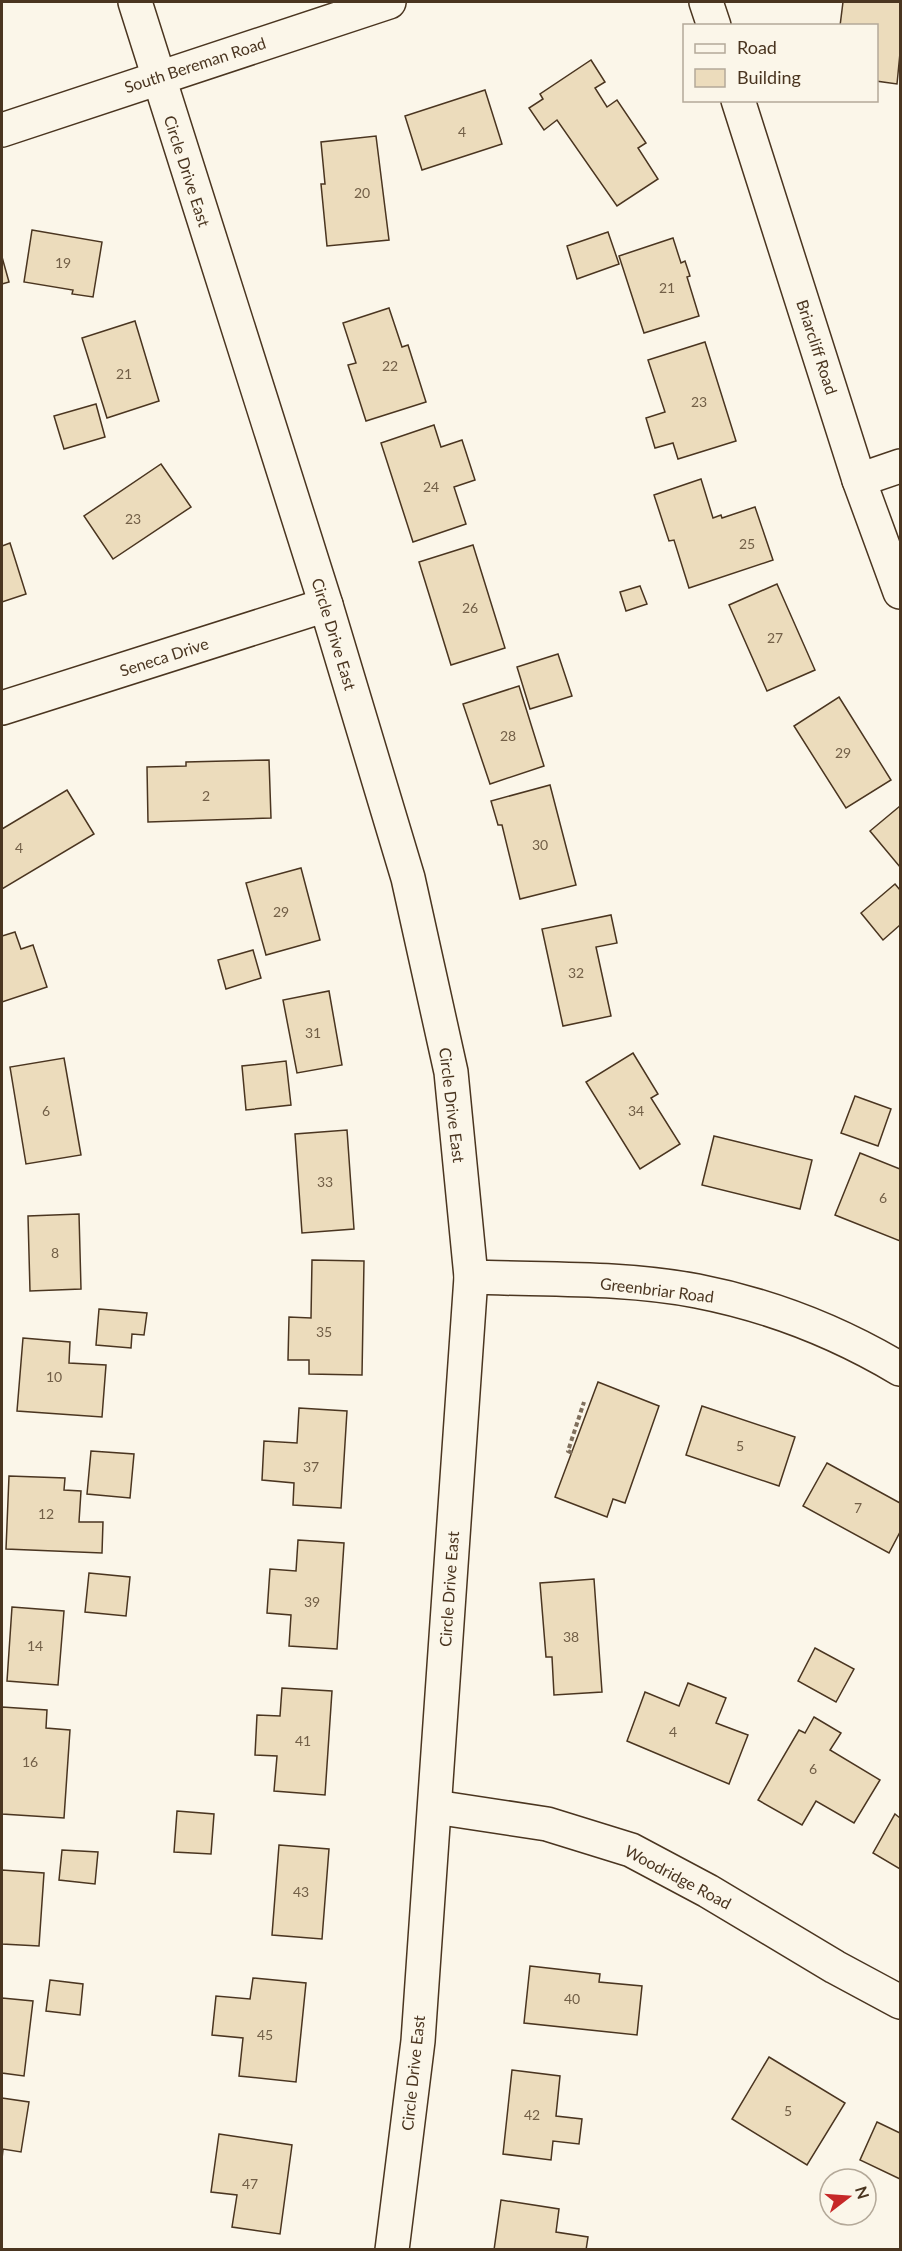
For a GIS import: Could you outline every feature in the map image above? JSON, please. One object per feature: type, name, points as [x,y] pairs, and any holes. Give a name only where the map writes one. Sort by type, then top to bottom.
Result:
[{"type":"street","name":"Circle Drive East","points":[[135,2],[326,606],[408,879],[451,1071],[471,1277],[418,2041],[392,2250]]},
{"type":"street","name":"South Bereman Road","points":[[2,130],[389,2]]},
{"type":"street","points":[[706,2],[713,24]]},
{"type":"street","name":"Briarcliff Road","points":[[739,102],[859,480],[900,592]]},
{"type":"street","points":[[859,480],[900,465]]},
{"type":"street","name":"Seneca Drive","points":[[2,708],[326,606]]},
{"type":"street","name":"Greenbriar Road","points":[[471,1277],[634,1284],[696,1291],[753,1305],[828,1331],[900,1369]]},
{"type":"street","name":"Woodridge Road","points":[[435,1807],[547,1824],[631,1850],[708,1891],[835,1967],[900,2002]]},
{"type":"path","points":[[572,1453],[568,1451],[584,1402]]},
{"type":"building","points":[[843,2],[900,2],[900,53],[897,84],[878,81],[878,24],[840,24]]},
{"type":"building","points":[[591,60],[605,82],[595,88],[607,107],[617,100],[646,143],[638,148],[658,179],[617,206],[557,120],[544,130],[529,108],[543,99],[540,94]]},
{"type":"building","points":[[485,90],[502,144],[422,170],[405,116]]},
{"type":"building","points":[[376,136],[389,240],[327,246],[321,184],[325,184],[321,142]]},
{"type":"building","points":[[32,230],[102,242],[93,297],[72,294],[73,290],[24,282]]},
{"type":"building","points":[[608,232],[619,264],[577,279],[567,246]]},
{"type":"building","points":[[673,238],[681,263],[685,261],[690,276],[687,277],[699,316],[644,333],[619,256]]},
{"type":"building","points":[[2,257],[9,282],[2,284]]},
{"type":"building","points":[[389,308],[402,347],[408,345],[426,402],[366,421],[348,365],[356,363],[343,323]]},
{"type":"building","points":[[135,321],[159,401],[107,418],[82,338]]},
{"type":"building","points":[[705,342],[736,441],[678,459],[673,443],[655,448],[646,418],[665,412],[648,360]]},
{"type":"building","points":[[96,404],[105,437],[64,449],[54,416]]},
{"type":"building","points":[[434,425],[441,447],[462,440],[475,480],[454,487],[466,524],[413,542],[381,443]]},
{"type":"building","points":[[161,464],[191,507],[113,559],[84,516]]},
{"type":"building","points":[[701,479],[713,518],[721,515],[722,518],[755,507],[773,560],[689,588],[674,540],[669,541],[654,495]]},
{"type":"building","points":[[10,543],[26,594],[2,602],[2,546]]},
{"type":"building","points":[[473,545],[505,648],[451,665],[419,562]]},
{"type":"building","points":[[777,584],[815,670],[767,691],[729,605]]},
{"type":"building","points":[[640,586],[647,604],[626,611],[620,592]]},
{"type":"building","points":[[558,654],[572,696],[530,709],[517,667]]},
{"type":"building","points":[[519,686],[544,766],[490,784],[463,704]]},
{"type":"building","points":[[839,697],[891,780],[846,808],[794,726]]},
{"type":"building","points":[[269,760],[271,818],[148,822],[147,767],[186,766],[186,762]]},
{"type":"building","points":[[550,785],[576,885],[520,899],[502,825],[498,825],[491,801]]},
{"type":"building","points":[[67,790],[94,834],[2,889],[2,829]]},
{"type":"building","points":[[900,806],[900,867],[870,831]]},
{"type":"building","points":[[301,868],[320,940],[266,955],[246,883]]},
{"type":"building","points":[[895,884],[900,890],[900,925],[883,940],[861,913]]},
{"type":"building","points":[[611,915],[617,943],[596,947],[611,1016],[563,1026],[542,929]]},
{"type":"building","points":[[15,932],[21,949],[33,945],[47,987],[2,1002],[2,936]]},
{"type":"building","points":[[253,950],[261,978],[226,989],[218,960]]},
{"type":"building","points":[[329,991],[342,1065],[297,1073],[283,1000]]},
{"type":"building","points":[[633,1053],[658,1094],[651,1098],[680,1144],[640,1169],[586,1082]]},
{"type":"building","points":[[64,1058],[81,1155],[26,1164],[10,1067]]},
{"type":"building","points":[[286,1061],[291,1105],[246,1110],[242,1066]]},
{"type":"building","points":[[855,1096],[891,1109],[878,1146],[841,1133]]},
{"type":"building","points":[[347,1130],[354,1229],[302,1233],[295,1134]]},
{"type":"building","points":[[714,1136],[812,1160],[800,1209],[702,1185]]},
{"type":"building","points":[[860,1153],[900,1169],[900,1241],[835,1215]]},
{"type":"building","points":[[79,1214],[81,1289],[30,1291],[28,1216]]},
{"type":"building","points":[[312,1260],[364,1261],[362,1375],[309,1374],[309,1360],[288,1360],[289,1317],[311,1318]]},
{"type":"building","points":[[99,1309],[147,1313],[144,1335],[132,1334],[131,1348],[96,1345]]},
{"type":"building","points":[[23,1338],[70,1342],[69,1363],[106,1365],[102,1417],[17,1411]]},
{"type":"building","points":[[598,1382],[659,1406],[625,1503],[613,1499],[607,1517],[555,1497]]},
{"type":"building","points":[[702,1406],[795,1437],[779,1486],[686,1455]]},
{"type":"building","points":[[299,1408],[347,1411],[341,1508],[293,1505],[294,1483],[262,1480],[264,1441],[297,1443]]},
{"type":"building","points":[[91,1451],[134,1454],[130,1498],[87,1494]]},
{"type":"building","points":[[827,1463],[900,1503],[900,1532],[889,1553],[803,1506]]},
{"type":"building","points":[[9,1476],[65,1478],[64,1490],[81,1491],[79,1522],[103,1522],[102,1553],[6,1549]]},
{"type":"building","points":[[298,1540],[344,1543],[337,1649],[289,1646],[291,1615],[267,1613],[270,1569],[296,1571]]},
{"type":"building","points":[[89,1573],[130,1577],[126,1616],[85,1612]]},
{"type":"building","points":[[594,1579],[602,1692],[554,1695],[552,1657],[546,1657],[540,1583]]},
{"type":"building","points":[[12,1607],[64,1611],[58,1685],[7,1681]]},
{"type":"building","points":[[815,1648],[854,1669],[836,1702],[798,1681]]},
{"type":"building","points":[[688,1683],[726,1698],[716,1723],[748,1735],[729,1784],[627,1741],[645,1692],[679,1706]]},
{"type":"building","points":[[282,1688],[332,1691],[325,1795],[274,1791],[277,1756],[255,1755],[257,1715],[280,1716]]},
{"type":"building","points":[[2,1707],[47,1710],[46,1728],[70,1730],[64,1818],[2,1814]]},
{"type":"building","points":[[814,1717],[841,1733],[830,1750],[880,1780],[854,1823],[816,1801],[802,1825],[758,1800],[799,1730],[805,1733]]},
{"type":"building","points":[[177,1811],[214,1814],[211,1854],[174,1852]]},
{"type":"building","points":[[895,1814],[900,1818],[900,1869],[873,1853]]},
{"type":"building","points":[[279,1845],[329,1849],[322,1939],[272,1935]]},
{"type":"building","points":[[62,1850],[98,1852],[95,1884],[59,1880]]},
{"type":"building","points":[[2,1870],[44,1873],[39,1946],[2,1944]]},
{"type":"building","points":[[530,1966],[600,1974],[599,1982],[642,1986],[637,2035],[524,2023]]},
{"type":"building","points":[[253,1978],[306,1983],[296,2082],[239,2076],[243,2038],[212,2035],[216,1996],[250,1999]]},
{"type":"building","points":[[50,1980],[83,1984],[80,2015],[46,2011]]},
{"type":"building","points":[[2,1998],[33,2001],[24,2076],[2,2073]]},
{"type":"building","points":[[769,2057],[845,2103],[807,2165],[732,2119]]},
{"type":"building","points":[[512,2070],[560,2076],[556,2116],[582,2119],[579,2144],[553,2141],[551,2160],[503,2154]]},
{"type":"building","points":[[2,2098],[29,2102],[21,2152],[3,2149],[2,2159]]},
{"type":"building","points":[[877,2122],[900,2133],[900,2179],[860,2160]]},
{"type":"building","points":[[219,2134],[292,2145],[280,2234],[232,2227],[237,2195],[211,2192]]},
{"type":"building","points":[[501,2200],[559,2209],[556,2232],[588,2237],[586,2250],[494,2250]]}]
